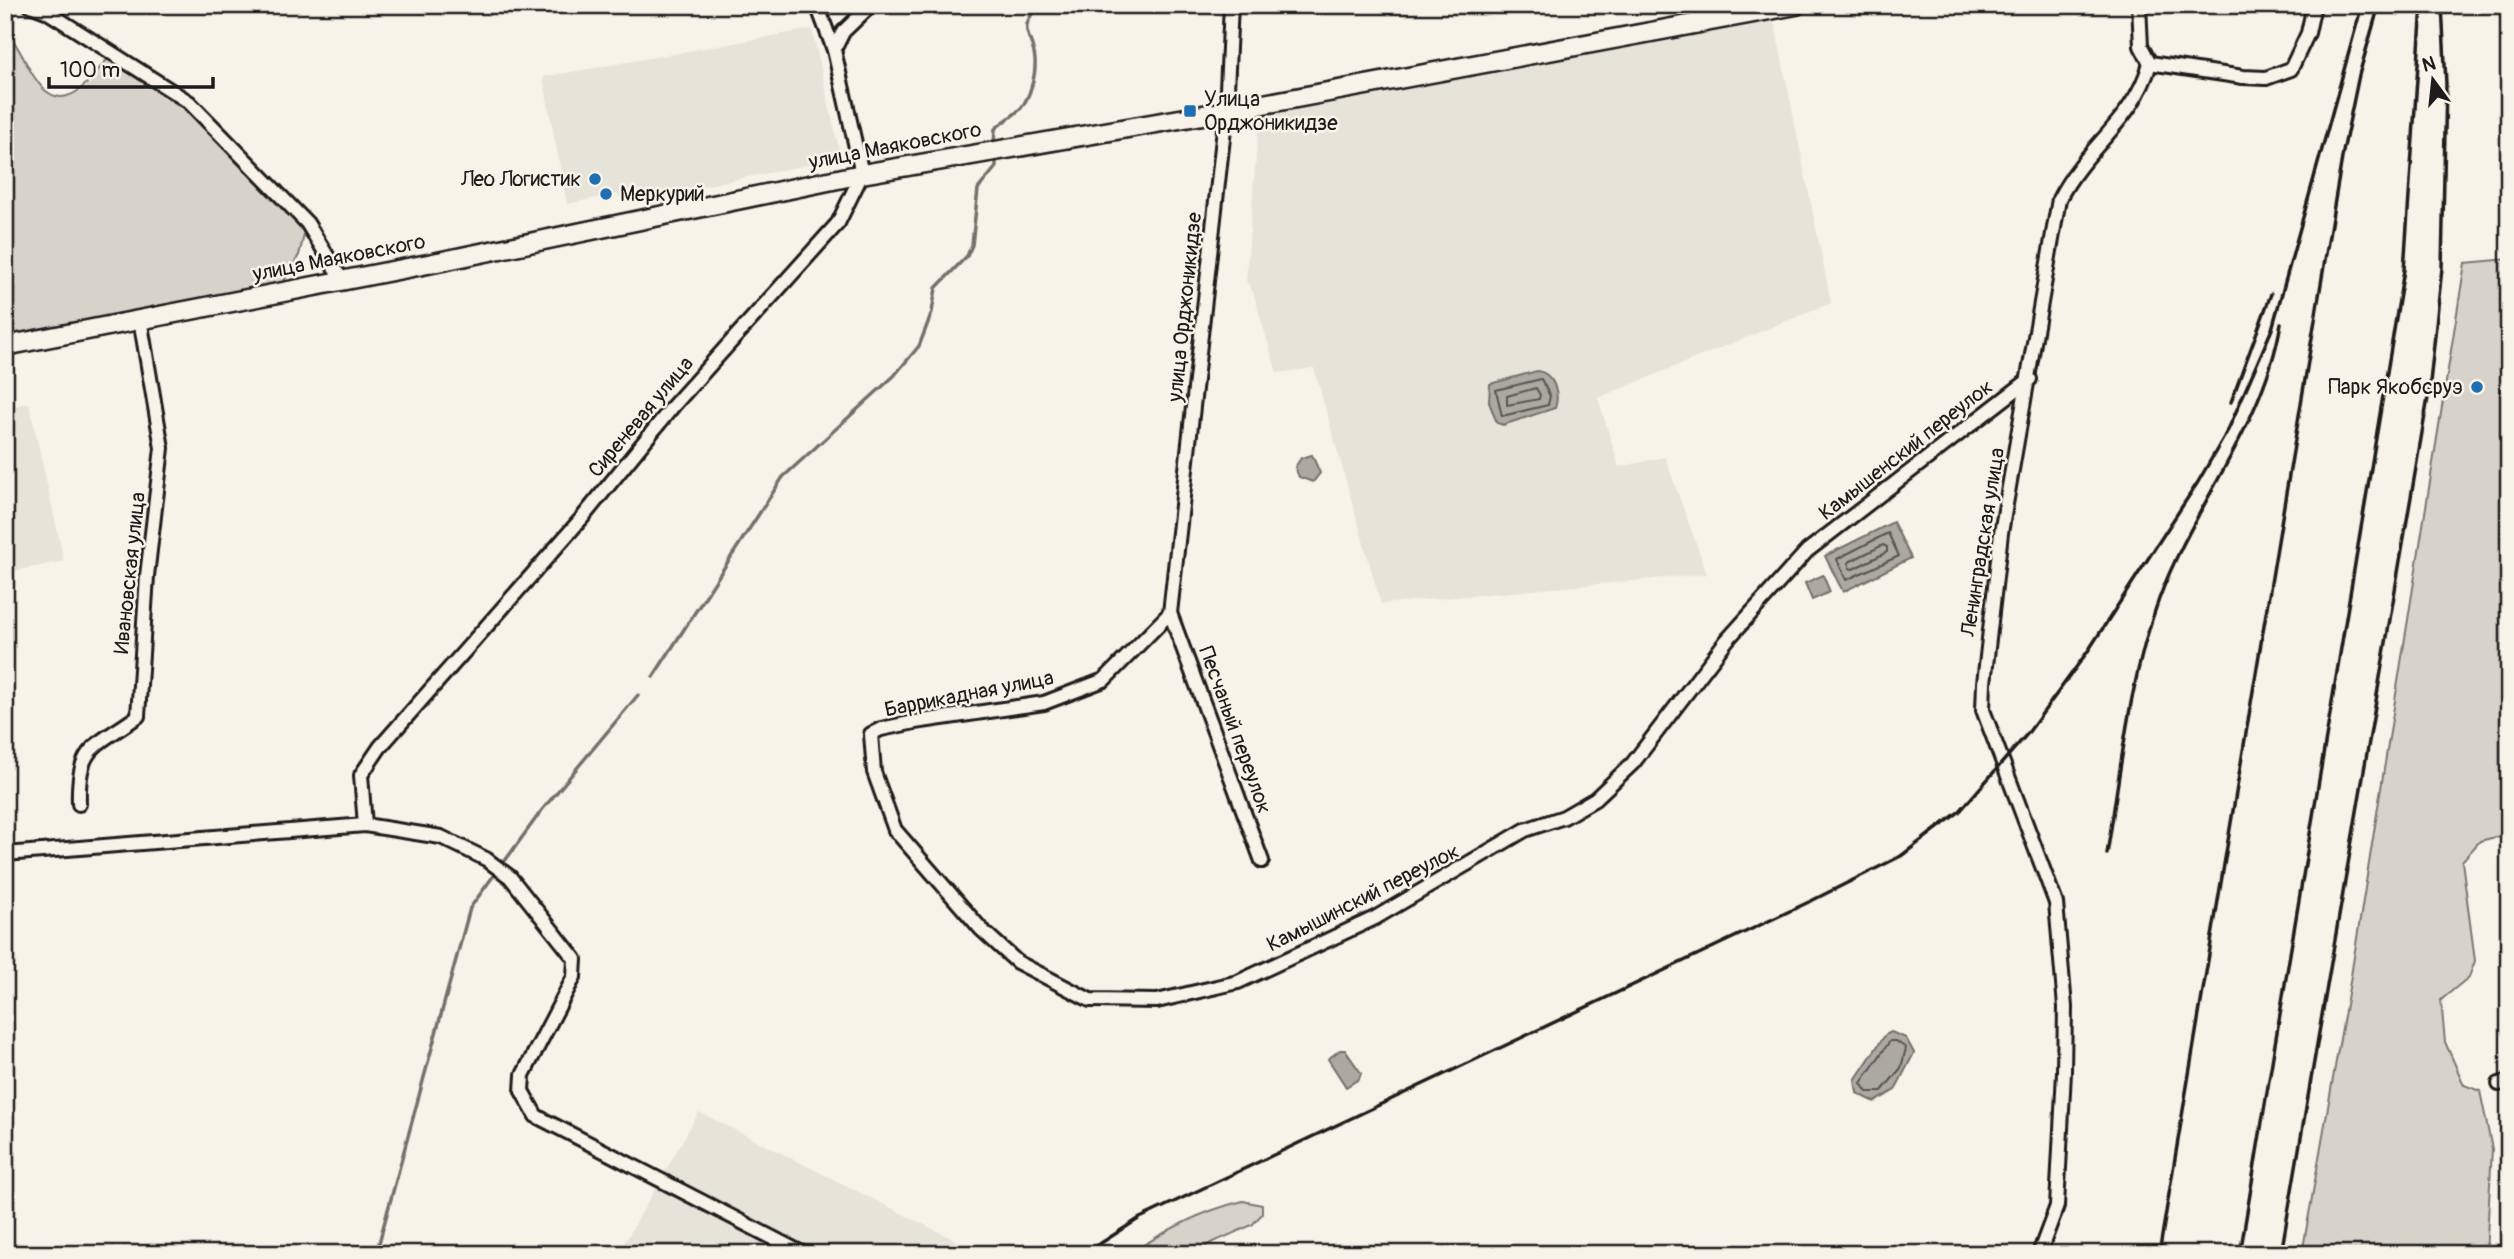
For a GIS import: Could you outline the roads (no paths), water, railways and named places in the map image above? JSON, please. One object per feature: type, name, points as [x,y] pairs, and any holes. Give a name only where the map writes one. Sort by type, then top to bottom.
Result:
[{"type":"street","points":[[30,5],[46,11],[189,102],[307,223],[342,281]]},
{"type":"street","points":[[817,5],[834,50],[862,174]]},
{"type":"street","points":[[834,50],[843,32],[871,5]]},
{"type":"street","name":"улица Орджоникидзе","points":[[1170,613],[1226,111],[1231,5]]},
{"type":"street","name":"улица Маяковского","points":[[5,346],[342,281],[862,174],[1226,111],[1796,5]]},
{"type":"street","points":[[2139,5],[2141,46],[2150,63],[2266,78],[2291,69],[2308,33],[2314,5]]},
{"type":"street","name":"Ленинградская улица","points":[[2039,1254],[2057,1206],[2064,1072],[2065,1007],[2056,903],[1983,710],[1985,662],[2001,533],[2030,379],[2059,199],[2087,156],[2126,114],[2144,88],[2150,63]]},
{"type":"street","name":"Сиреневая улица","points":[[365,825],[361,775],[380,747],[582,518],[674,405],[838,223],[862,174]]},
{"type":"street","name":"Ивановская улица","points":[[79,804],[80,764],[87,753],[138,716],[147,576],[162,448],[141,319]]},
{"type":"street","name":"Камышенский переулок","points":[[1807,551],[2030,379]]},
{"type":"street","name":"Камышинский переулок","points":[[888,816],[895,830],[981,929],[1017,962],[1054,983],[1090,1000],[1157,1001],[1238,982],[1375,918],[1525,830],[1564,817],[1595,799],[1633,763],[1727,639],[1807,551]]},
{"type":"street","name":"Баррикадная улица","points":[[888,816],[874,772],[871,734],[881,729],[915,722],[1044,703],[1104,680],[1170,613]]},
{"type":"street","name":"Песчаный переулок","points":[[1170,613],[1262,861]]},
{"type":"street","points":[[5,854],[365,825],[441,837],[486,859],[510,877],[575,959],[574,977],[523,1075],[522,1091],[531,1110],[544,1121],[583,1142],[804,1254]]},
{"type":"water","points":[[1537,371],[1548,376],[1554,385],[1557,397],[1555,408],[1503,425],[1497,423],[1489,402],[1490,384]]},
{"type":"water","points":[[1312,455],[1320,473],[1313,482],[1299,477],[1295,467],[1301,458]]},
{"type":"water","points":[[1893,522],[1911,558],[1843,592],[1825,556]]},
{"type":"water","points":[[1823,575],[1830,592],[1812,600],[1805,583]]},
{"type":"water","points":[[1891,1032],[1906,1038],[1914,1053],[1895,1090],[1875,1102],[1857,1093],[1855,1080],[1885,1035]]},
{"type":"water","points":[[1340,1050],[1345,1050],[1361,1073],[1359,1079],[1346,1087],[1328,1059]]},
{"type":"waterway","points":[[994,145],[995,129],[1021,108],[1032,86],[1035,60],[1027,27],[1039,5]]},
{"type":"waterway","points":[[653,677],[783,477],[894,376],[919,346],[932,312],[936,288],[967,256],[972,245],[978,189],[996,167],[996,156]]},
{"type":"waterway","points":[[502,865],[542,810],[638,695]]},
{"type":"waterway","points":[[376,1254],[470,908],[497,871]]},
{"type":"railway","points":[[1084,1254],[1140,1218],[1901,856],[1960,811],[2028,733],[2088,651],[2198,482],[2228,430],[2272,329],[2362,5]]},
{"type":"railway","points":[[2159,1254],[2343,152],[2359,75],[2379,5]]},
{"type":"railway","points":[[2240,1254],[2404,270],[2422,5]]},
{"type":"railway","points":[[2281,1254],[2429,392],[2442,268],[2446,84],[2442,5]]},
{"type":"railway","points":[[2231,402],[2271,294]]},
{"type":"railway","points":[[2107,854],[2133,693],[2159,599],[2190,530],[2260,396],[2281,323]]},
{"type":"place","name":"Улица Орджоникидзе","points":[[1190,111]]},
{"type":"place","name":"Лео Логистик","points":[[595,179]]},
{"type":"place","name":"Меркурий","points":[[606,194]]},
{"type":"place","name":"Парк Якобсруэ","points":[[2477,387]]}]
